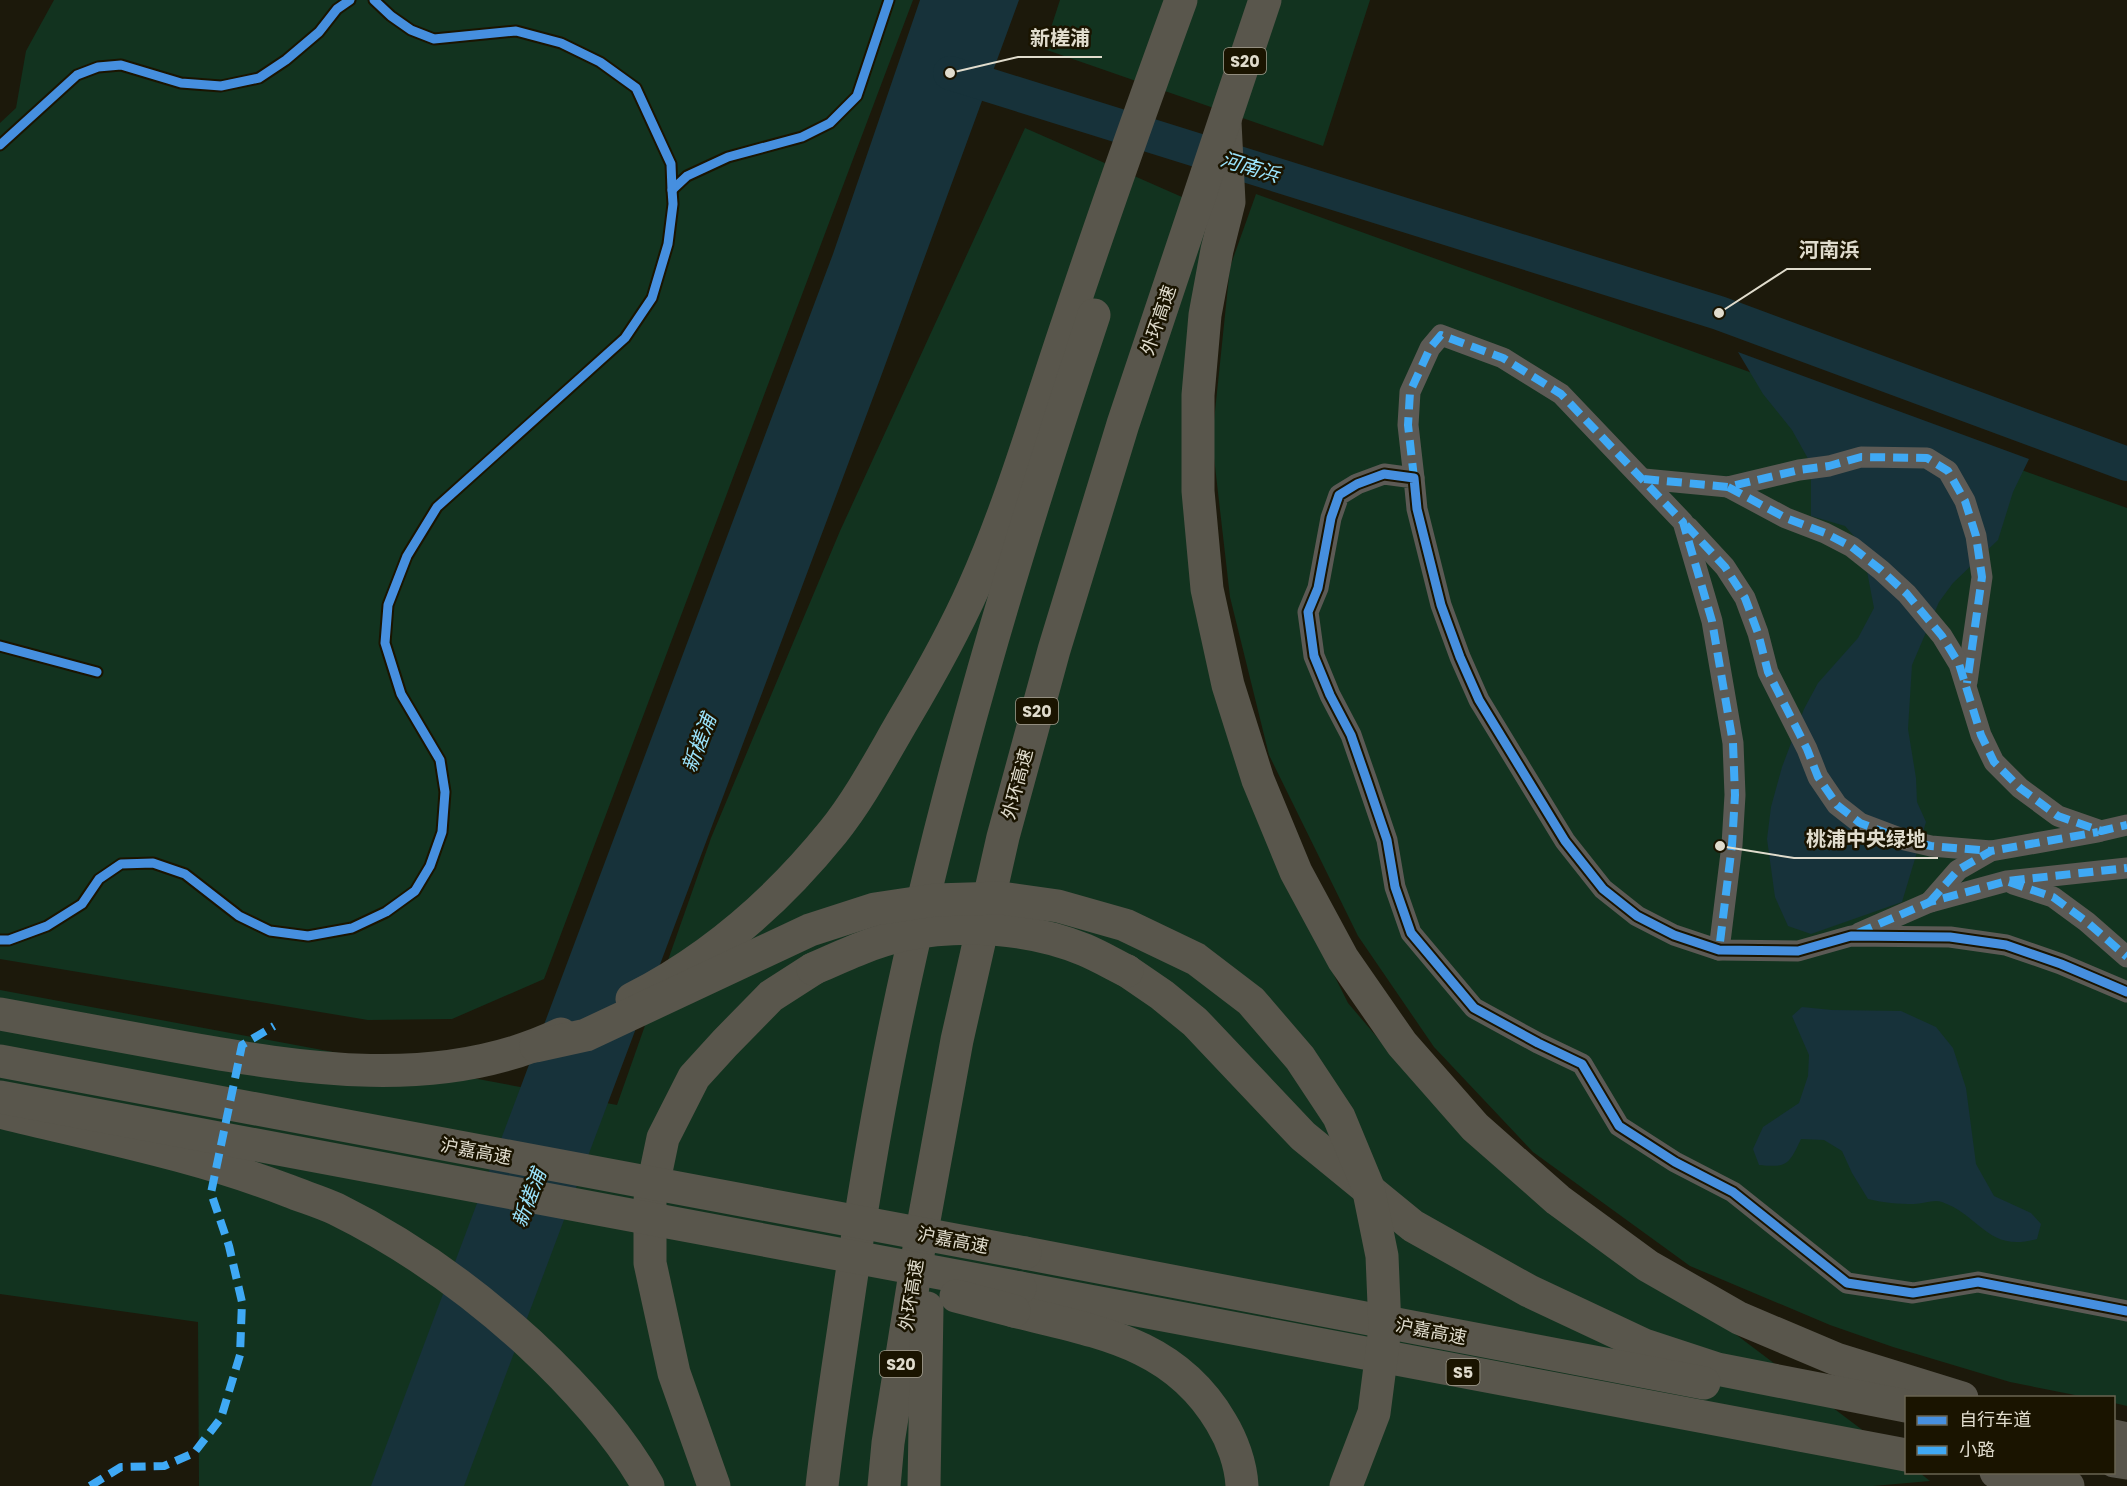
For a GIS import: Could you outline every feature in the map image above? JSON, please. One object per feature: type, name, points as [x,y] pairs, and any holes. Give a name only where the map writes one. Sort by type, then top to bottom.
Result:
[{"type":"highway","points":[[536,1046],[657,987],[726,940],[782,890],[834,831],[865,786],[940,657],[974,587],[1131,170],[1155,99],[1181,0]]},
{"type":"highway","points":[[1155,99],[1198,0]]},
{"type":"highway","name":"S20","points":[[1215,197],[1225,122],[1265,0]]},
{"type":"highway","points":[[822,1486],[858,1233],[892,1043],[942,824],[993,634],[1065,404],[1131,170]]},
{"type":"highway","points":[[1215,197],[1217,250],[1205,315],[1198,394],[1198,491],[1207,589],[1228,685],[1258,780],[1296,872],[1343,959],[1402,1044],[1474,1127],[1558,1200],[1648,1266],[1738,1318],[1836,1359],[1956,1396]]},
{"type":"highway","name":"外环高速","points":[[884,1486],[888,1443],[920,1242],[957,1040],[1003,837],[1054,650],[1123,424],[1215,197]]},
{"type":"highway","points":[[0,1014],[265,1062],[331,1070],[399,1071],[458,1065],[586,1035],[810,930],[875,909],[934,900],[1001,898],[1058,906],[1125,925],[1196,959],[1251,1001],[1300,1058],[1339,1117],[1368,1187],[1382,1256],[1385,1328],[1374,1413],[1346,1486]]},
{"type":"highway","points":[[714,1486],[674,1373],[650,1263],[650,1200],[663,1138],[694,1077],[771,996],[813,969],[861,948],[903,935],[953,930],[994,929],[1038,936],[1084,950],[1126,971],[1162,995],[1195,1022],[1303,1136],[1413,1226],[1529,1291],[1644,1345],[1717,1369],[1905,1407]]},
{"type":"highway","name":"沪嘉高速","points":[[0,1061],[1905,1421]]},
{"type":"highway","name":"沪嘉高速","points":[[0,1097],[640,1217],[1017,1299],[1905,1455]]},
{"type":"highway","points":[[0,1112],[174,1154],[255,1178],[335,1209],[420,1257],[489,1307],[548,1361],[601,1419],[648,1486]]},
{"type":"highway","points":[[920,1242],[928,1285],[924,1486]]},
{"type":"highway","points":[[1017,1299],[1142,1348],[1178,1371],[1208,1400],[1230,1437],[1242,1486]]},
{"type":"highway","points":[[2002,1474],[2068,1486]]},
{"type":"street","points":[[2127,825],[1990,851],[1931,846],[1888,835],[1860,823],[1837,806],[1818,777],[1768,672],[1758,633],[1745,598],[1725,567],[1561,394],[1503,358],[1441,335],[1430,348],[1410,392],[1408,425],[1417,508],[1441,605],[1479,700],[1565,841],[1603,889],[1637,916],[1674,935],[1719,951],[1798,951],[1851,936],[1930,902],[2007,882],[2127,868]]},
{"type":"street","points":[[1644,479],[1728,487],[1861,457],[1928,458],[1948,471],[1965,501],[1976,536],[1982,577],[1967,686]]},
{"type":"street","points":[[1414,478],[1384,474],[1357,484],[1339,495],[1331,518],[1318,588],[1308,612],[1314,656],[1330,695],[1351,735],[1387,840],[1395,887],[1411,933],[1474,1008],[1582,1064],[1619,1126],[1675,1162],[1733,1192],[1847,1283],[1913,1293],[1977,1282],[2127,1311]]},
{"type":"street","points":[[1728,487],[1786,518],[1825,532],[1852,547],[1881,570],[1907,594],[1942,636],[1959,664],[1981,735],[1994,762],[2020,788],[2058,816],[2101,831]]},
{"type":"street","points":[[1683,522],[1712,621],[1733,743],[1735,795],[1732,845],[1719,951]]},
{"type":"street","points":[[1930,902],[1959,870],[1990,851]]},
{"type":"street","points":[[2007,882],[2053,897],[2087,922],[2127,957]]},
{"type":"street","points":[[1851,936],[1950,937],[2006,945],[2061,964],[2127,992]]},
{"type":"green space","points":[[54,0],[913,0],[544,979],[452,1019],[368,1020],[0,959],[0,123],[16,108],[26,51]]},
{"type":"green space","points":[[1060,0],[1370,0],[1323,146],[1044,49]]},
{"type":"green space","points":[[1025,128],[1207,208],[1186,438],[1274,855],[1348,1003],[1440,1111],[1905,1462],[1905,1474],[1921,1474],[1930,1481],[1873,1486],[199,1486],[198,1322],[0,1294],[0,990],[617,1105],[711,838],[840,531]]},
{"type":"green space","points":[[1256,194],[2127,508],[2127,1406],[2115,1403],[2115,1396],[2080,1396],[2010,1382],[1893,1347],[1830,1325],[1690,1266],[1533,1152],[1434,1047],[1358,936],[1269,755],[1230,597],[1212,440],[1230,267]]},
{"type":"water","points":[[920,0],[1019,0],[880,379],[464,1486],[371,1486],[833,254]]},
{"type":"water","points":[[1738,352],[2029,459],[2013,492],[1998,540],[1953,583],[1939,602],[1912,665],[1908,729],[1916,778],[1917,802],[1926,822],[1902,902],[1811,934],[1788,926],[1775,897],[1767,839],[1771,807],[1782,767],[1804,709],[1818,683],[1858,638],[1874,608],[1862,545],[1845,526],[1811,516],[1811,464],[1792,430],[1763,394]]},
{"type":"water","points":[[1802,1007],[1901,1011],[1936,1027],[1953,1048],[1966,1088],[1976,1164],[1994,1196],[2031,1213],[2041,1224],[2037,1239],[2020,1242],[1996,1237],[1955,1208],[1939,1201],[1902,1204],[1868,1199],[1842,1151],[1824,1140],[1801,1139],[1786,1163],[1776,1166],[1759,1165],[1753,1149],[1763,1127],[1799,1103],[1808,1076],[1809,1055],[1792,1016]]},
{"type":"waterway","name":"河南浜","points":[[950,73],[1719,313],[2127,464]]},
{"type":"marked path","points":[[1414,478],[1408,425],[1410,392],[1430,348],[1441,335],[1503,358],[1561,394],[1683,522],[1712,621],[1733,743],[1735,795],[1732,845],[1719,950]]},
{"type":"marked path","points":[[1644,479],[1728,487],[1861,457],[1927,458],[1948,471],[1965,501],[1976,536],[1982,577],[1967,683]]},
{"type":"marked path","points":[[1728,487],[1786,518],[1825,533],[1852,547],[1907,594],[1942,636],[1959,664],[1981,735],[1994,762],[2020,788],[2058,816],[2101,831],[2127,825]]},
{"type":"marked path","points":[[1686,525],[1725,567],[1745,598],[1758,633],[1768,672],[1807,749],[1818,777],[1837,805],[1860,823],[1905,840],[1931,846],[1991,851]]},
{"type":"marked path","points":[[1930,902],[1958,870],[1991,851],[2098,832]]},
{"type":"marked path","points":[[1858,933],[1930,902],[2007,881],[2127,868]]},
{"type":"marked path","points":[[2009,882],[2053,897],[2087,922],[2127,957]]},
{"type":"marked path","points":[[90,1486],[121,1467],[164,1466],[194,1453],[221,1418],[240,1355],[242,1302],[229,1246],[211,1193],[242,1045],[274,1026]]},
{"type":"cycle path","points":[[0,145],[77,75],[98,67],[121,65],[181,83],[221,86],[259,78],[286,60],[319,32],[337,9],[350,0]]},
{"type":"cycle path","points":[[0,940],[9,940],[47,926],[82,904],[99,879],[121,864],[153,863],[185,874],[239,916],[270,931],[308,936],[352,928],[386,912],[415,891],[430,866],[442,832],[445,792],[440,760],[401,694],[385,643],[388,605],[407,556],[437,507],[625,338],[652,298],[668,244],[673,204],[671,164],[636,88],[600,62],[561,43],[516,31],[434,39],[411,30],[374,0]]},
{"type":"cycle path","points":[[672,190],[687,176],[728,157],[802,137],[830,123],[857,96],[889,0]]},
{"type":"cycle path","points":[[2127,992],[2061,964],[2006,945],[1950,937],[1851,936],[1798,951],[1719,950],[1674,935],[1637,916],[1603,889],[1565,841],[1479,700],[1441,605],[1417,509],[1414,478],[1384,474],[1357,484],[1339,495],[1331,518],[1318,588],[1308,612],[1314,656],[1330,695],[1351,735],[1387,840],[1395,887],[1411,933],[1474,1008],[1582,1064],[1619,1126],[1675,1162],[1733,1192],[1847,1283],[1913,1293],[1978,1282],[2127,1311]]},
{"type":"cycle path","points":[[0,646],[97,672]]},
{"type":"place","name":"新槎浦","points":[[950,73]]},
{"type":"place","name":"河南浜","points":[[1719,313]]},
{"type":"place","name":"桃浦中央绿地","points":[[1720,846]]}]
